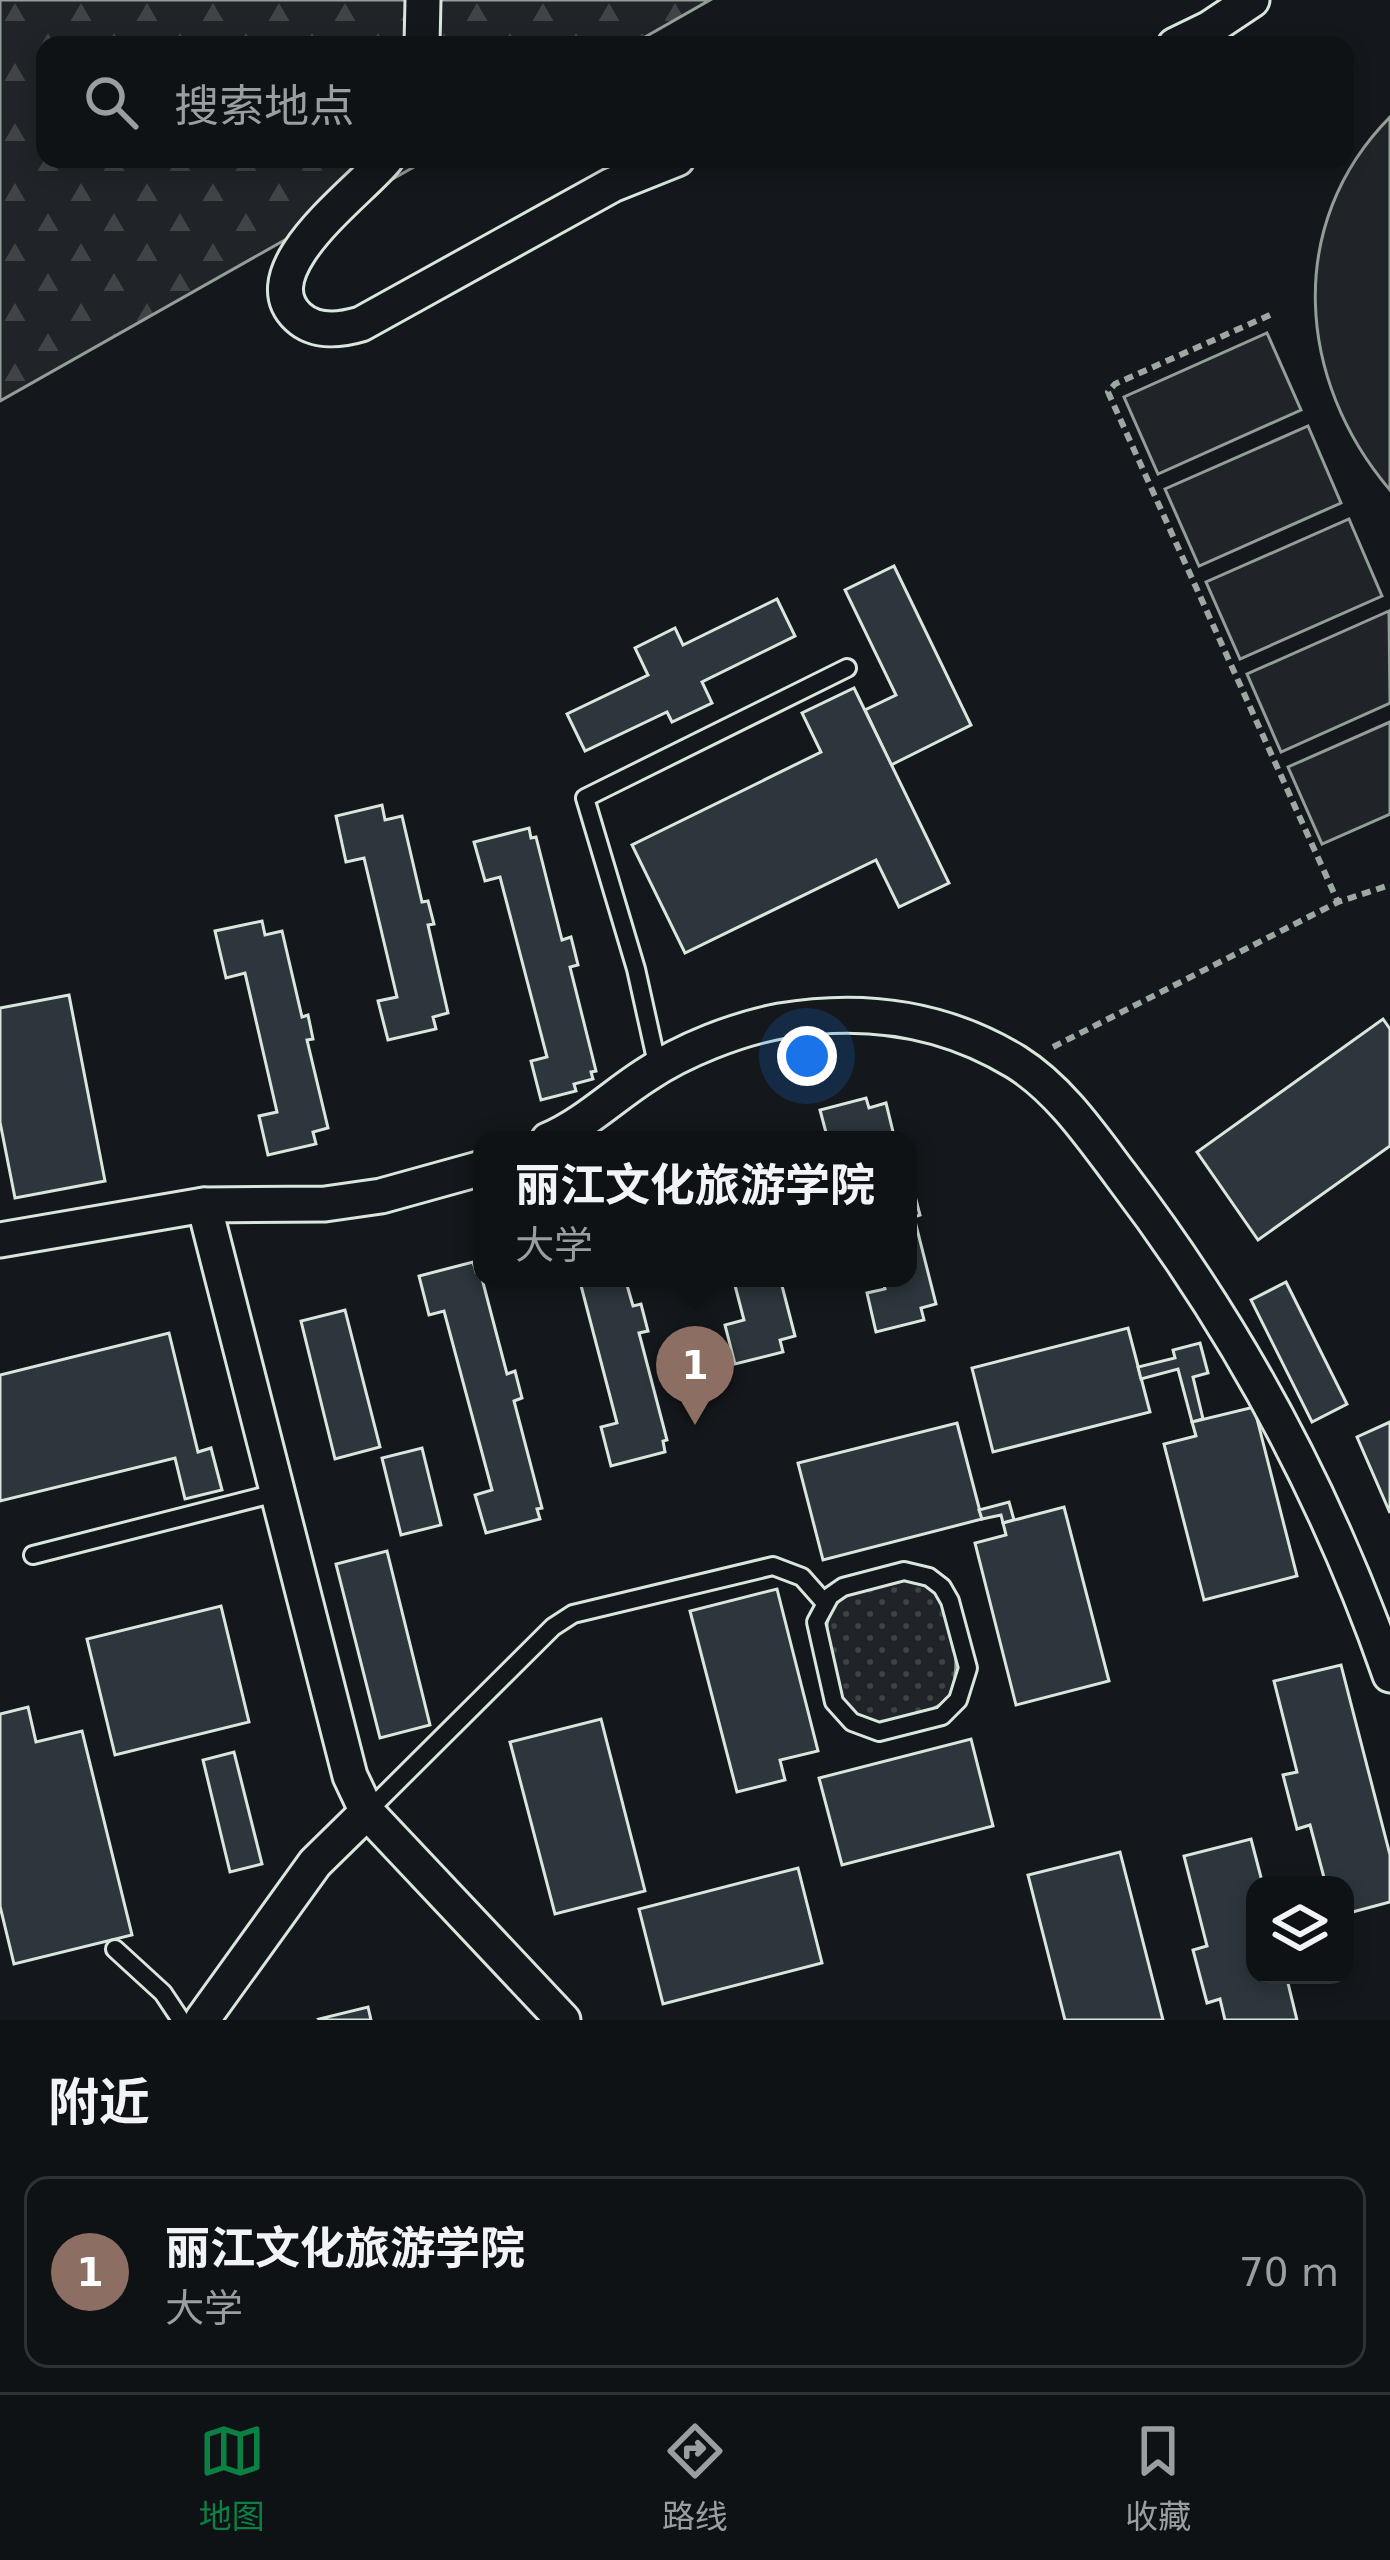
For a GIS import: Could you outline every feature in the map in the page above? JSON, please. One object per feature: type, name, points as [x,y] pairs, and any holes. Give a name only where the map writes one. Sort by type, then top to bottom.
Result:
[{"type":"street","points":[[422,36],[423,0]]},
{"type":"street","points":[[1194,36],[1252,0]]},
{"type":"street","points":[[377,168],[314,230],[290,273],[287,285],[292,310],[311,326],[361,324],[612,185],[654,168]]},
{"type":"street","points":[[569,1131],[658,1068],[782,1021],[890,1015],[954,1031],[1019,1064],[1051,1088],[1100,1147],[1232,1336],[1314,1490],[1390,1675]]},
{"type":"street","points":[[0,1240],[203,1205],[325,1204],[418,1187],[473,1171]]},
{"type":"street","points":[[203,1205],[350,1776],[368,1812],[563,2020]]},
{"type":"street","points":[[202,2020],[315,1863],[368,1812]]},
{"type":"lane","points":[[658,1068],[636,969],[585,798],[847,668]]},
{"type":"lane","points":[[33,1555],[277,1493]]},
{"type":"lane","points":[[368,1812],[553,1627],[573,1614],[772,1566],[802,1577],[825,1603]]},
{"type":"lane","points":[[904,1571],[929,1577],[950,1601],[968,1668],[958,1700],[942,1716],[879,1732],[852,1722],[834,1702],[816,1635],[825,1603],[843,1587],[904,1571]]},
{"type":"lane","points":[[116,1949],[163,1993],[182,2020]]},
{"type":"path","points":[[1270,316],[1114,384],[1108,392],[1338,902]]},
{"type":"path","points":[[1019,1064],[1338,902],[1390,885]]},
{"type":"green space","points":[[0,0],[710,0],[647,36],[36,36],[36,168],[412,168],[0,401]]},
{"type":"green space","points":[[1390,117],[1390,490],[1359,447],[1336,401],[1321,352],[1315,303],[1319,253],[1332,205],[1356,159]]},
{"type":"green space","points":[[1267,333],[1301,410],[1158,474],[1124,397]]},
{"type":"green space","points":[[1308,426],[1341,503],[1199,566],[1165,489]]},
{"type":"green space","points":[[1349,519],[1382,596],[1240,659],[1206,582]]},
{"type":"green space","points":[[1389,611],[1390,703],[1281,752],[1247,674]]},
{"type":"green space","points":[[1390,722],[1390,814],[1322,844],[1288,767]]},
{"type":"green space","points":[[905,1579],[930,1588],[943,1605],[955,1647],[955,1676],[943,1703],[904,1718],[874,1722],[841,1699],[828,1618],[844,1598]]},
{"type":"building","points":[[894,566],[971,725],[891,765],[865,710],[896,695],[845,590]]},
{"type":"building","points":[[777,599],[795,636],[702,682],[712,703],[672,722],[667,712],[585,751],[567,714],[648,675],[635,648],[675,628],[683,645]]},
{"type":"building","points":[[854,688],[949,883],[899,907],[876,860],[685,953],[632,845],[821,752],[802,713]]},
{"type":"building","points":[[382,805],[385,820],[402,816],[422,902],[428,901],[434,924],[428,925],[448,1013],[433,1017],[436,1029],[388,1040],[378,1001],[397,997],[364,858],[346,862],[336,816]]},
{"type":"building","points":[[529,828],[531,838],[536,837],[562,940],[571,937],[578,965],[570,967],[596,1071],[591,1072],[593,1079],[574,1084],[576,1091],[541,1100],[531,1061],[547,1057],[500,877],[485,881],[474,842]]},
{"type":"building","points":[[262,921],[265,935],[282,931],[302,1017],[308,1015],[313,1039],[307,1040],[328,1128],[313,1132],[316,1144],[268,1155],[259,1116],[277,1112],[245,973],[226,978],[215,931]]},
{"type":"building","points":[[69,995],[105,1181],[15,1198],[0,1122],[0,1008]]},
{"type":"building","points":[[1383,1019],[1390,1029],[1390,1146],[1258,1240],[1197,1152]]},
{"type":"building","points":[[866,1098],[869,1108],[886,1103],[893,1131],[826,1131],[820,1110]]},
{"type":"building","points":[[917,1229],[936,1304],[921,1308],[924,1320],[876,1332],[867,1293],[917,1287]]},
{"type":"building","points":[[473,1262],[473,1287],[484,1287],[507,1374],[515,1371],[522,1398],[514,1401],[542,1508],[537,1509],[540,1519],[486,1533],[475,1495],[492,1490],[444,1311],[429,1315],[419,1276]]},
{"type":"building","points":[[1286,1282],[1347,1404],[1312,1422],[1251,1300]]},
{"type":"building","points":[[581,1287],[628,1287],[633,1306],[641,1304],[648,1331],[639,1333],[667,1440],[663,1441],[665,1452],[611,1466],[601,1427],[617,1423]]},
{"type":"building","points":[[735,1287],[782,1287],[795,1336],[780,1340],[783,1352],[735,1364],[725,1325],[744,1320]]},
{"type":"building","points":[[345,1310],[380,1447],[335,1459],[301,1321]]},
{"type":"building","points":[[1128,1328],[1150,1412],[993,1452],[972,1368]]},
{"type":"building","points":[[169,1333],[198,1452],[211,1448],[222,1490],[185,1499],[175,1458],[0,1501],[0,1375]]},
{"type":"building","points":[[1200,1343],[1208,1373],[1193,1377],[1203,1419],[1192,1422],[1178,1369],[1141,1379],[1138,1367],[1175,1358],[1173,1350]]},
{"type":"building","points":[[1254,1407],[1297,1576],[1204,1600],[1164,1444],[1196,1436],[1192,1422]]},
{"type":"building","points":[[1390,1422],[1390,1513],[1357,1437]]},
{"type":"building","points":[[957,1423],[982,1519],[823,1560],[798,1463]]},
{"type":"building","points":[[422,1448],[441,1525],[401,1535],[382,1458]]},
{"type":"building","points":[[1009,1502],[1014,1520],[1003,1523],[1001,1515],[982,1519],[979,1510]]},
{"type":"building","points":[[1064,1507],[1109,1681],[1016,1705],[975,1543],[1006,1535],[1003,1523]]},
{"type":"building","points":[[387,1551],[430,1725],[380,1738],[336,1564]]},
{"type":"building","points":[[777,1589],[818,1751],[780,1760],[785,1780],[737,1792],[690,1611]]},
{"type":"building","points":[[221,1606],[249,1722],[115,1755],[87,1639]]},
{"type":"building","points":[[1341,1665],[1390,1855],[1390,1902],[1354,1912],[1354,1876],[1324,1876],[1310,1825],[1297,1829],[1283,1775],[1297,1772],[1274,1681]]},
{"type":"building","points":[[28,1707],[36,1742],[82,1731],[132,1935],[14,1964],[0,1906],[0,1714]]},
{"type":"building","points":[[601,1719],[645,1891],[555,1914],[510,1742]]},
{"type":"building","points":[[971,1739],[993,1826],[842,1865],[819,1778]]},
{"type":"building","points":[[234,1752],[262,1864],[230,1872],[203,1760]]},
{"type":"building","points":[[1251,1839],[1261,1876],[1246,1876],[1246,1984],[1288,1984],[1297,2020],[1225,2020],[1220,1999],[1207,2003],[1193,1950],[1207,1946],[1184,1856]]},
{"type":"building","points":[[1120,1852],[1163,2020],[1065,2020],[1028,1875]]},
{"type":"building","points":[[798,1868],[822,1963],[663,2004],[639,1909]]},
{"type":"building","points":[[368,2007],[371,2020],[319,2019]]},
{"type":"place","name":"丽江文化旅游学院","points":[[695,1425]]}]
